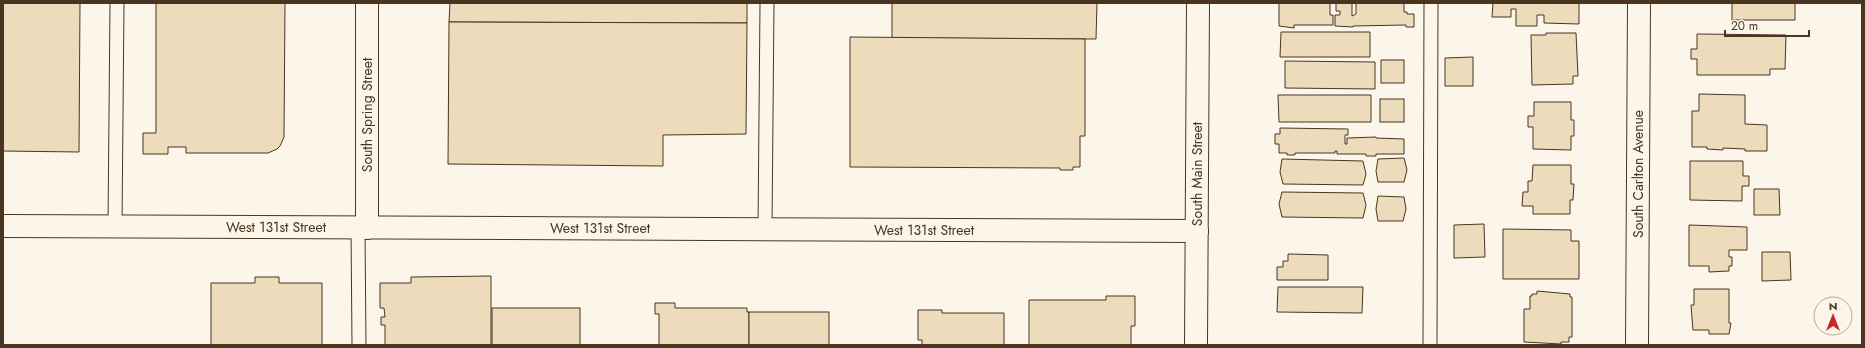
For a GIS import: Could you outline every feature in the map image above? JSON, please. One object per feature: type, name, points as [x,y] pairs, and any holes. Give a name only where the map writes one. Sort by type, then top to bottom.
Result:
[{"type":"street","name":"South Spring Street","points":[[362,228],[367,3]]},
{"type":"street","name":"South Main Street","points":[[1196,345],[1198,3]]},
{"type":"street","name":"South Carlton Avenue","points":[[1637,345],[1638,3]]},
{"type":"street","name":"West 131st Street","points":[[3,226],[1197,231]]},
{"type":"lane","points":[[115,226],[117,3]]},
{"type":"lane","points":[[765,229],[767,3]]},
{"type":"lane","points":[[1430,345],[1431,3]]},
{"type":"lane","points":[[359,345],[362,228]]},
{"type":"building","points":[[3,3],[80,3],[79,152],[3,151]]},
{"type":"building","points":[[156,3],[285,3],[284,137],[277,149],[268,153],[186,153],[186,147],[168,147],[168,154],[143,154],[143,133],[156,133]]},
{"type":"building","points":[[450,3],[747,3],[747,23],[449,22]]},
{"type":"building","points":[[892,3],[1097,3],[1096,39],[892,38]]},
{"type":"building","points":[[1279,3],[1330,3],[1330,15],[1333,15],[1333,25],[1294,25],[1294,28],[1279,26]]},
{"type":"building","points":[[1336,3],[1352,3],[1352,16],[1356,14],[1356,3],[1404,3],[1404,12],[1407,12],[1407,14],[1414,14],[1414,27],[1406,27],[1406,25],[1353,27],[1335,26],[1335,15],[1340,15],[1340,11],[1336,11]]},
{"type":"building","points":[[1493,3],[1579,3],[1579,24],[1544,23],[1544,15],[1537,15],[1537,26],[1516,26],[1516,9],[1511,9],[1511,17],[1492,17]]},
{"type":"building","points":[[1732,3],[1795,3],[1795,20],[1732,20]]},
{"type":"building","points":[[449,22],[747,23],[746,134],[663,135],[663,166],[448,164]]},
{"type":"building","points":[[1281,32],[1370,32],[1370,57],[1280,57]]},
{"type":"building","points":[[1546,33],[1576,33],[1578,76],[1573,76],[1573,84],[1532,85],[1531,35],[1546,35]]},
{"type":"building","points":[[1697,34],[1786,35],[1785,69],[1770,69],[1770,75],[1697,75],[1697,59],[1691,59],[1691,49],[1697,49]]},
{"type":"building","points":[[850,37],[1085,39],[1085,136],[1080,136],[1080,167],[1073,167],[1073,170],[1060,170],[1060,168],[850,167]]},
{"type":"building","points":[[1473,57],[1473,86],[1445,86],[1445,58]]},
{"type":"building","points":[[1381,60],[1404,60],[1404,83],[1381,83]]},
{"type":"building","points":[[1285,61],[1375,62],[1375,89],[1285,88]]},
{"type":"building","points":[[1699,94],[1745,95],[1745,124],[1767,125],[1767,151],[1745,151],[1745,149],[1723,148],[1723,150],[1707,149],[1707,147],[1692,147],[1692,111],[1699,111]]},
{"type":"building","points":[[1278,95],[1371,95],[1371,122],[1279,122]]},
{"type":"building","points":[[1380,99],[1404,99],[1404,122],[1380,122]]},
{"type":"building","points":[[1534,102],[1571,102],[1571,120],[1574,120],[1574,136],[1571,136],[1571,150],[1533,149],[1533,127],[1528,127],[1528,116],[1534,116]]},
{"type":"building","points":[[1280,128],[1348,129],[1348,135],[1345,135],[1345,144],[1347,144],[1347,138],[1376,137],[1404,139],[1404,154],[1376,154],[1376,156],[1366,156],[1366,154],[1337,154],[1337,151],[1335,151],[1335,153],[1295,153],[1295,155],[1287,155],[1287,153],[1279,153],[1279,144],[1275,144],[1275,134],[1280,134]]},
{"type":"building","points":[[1404,158],[1407,170],[1404,182],[1378,182],[1376,171],[1378,159]]},
{"type":"building","points":[[1282,159],[1363,161],[1366,174],[1363,185],[1283,184],[1280,172]]},
{"type":"building","points":[[1690,161],[1743,161],[1743,176],[1749,176],[1749,186],[1742,186],[1742,201],[1690,200]]},
{"type":"building","points":[[1533,165],[1571,165],[1571,184],[1574,184],[1573,200],[1570,200],[1570,214],[1533,214],[1533,206],[1522,206],[1523,192],[1528,192],[1528,181],[1532,181]]},
{"type":"building","points":[[1754,189],[1779,189],[1780,215],[1754,215]]},
{"type":"building","points":[[1282,192],[1363,193],[1366,205],[1363,218],[1282,217],[1279,204]]},
{"type":"building","points":[[1378,196],[1404,197],[1406,209],[1403,221],[1378,221],[1376,209]]},
{"type":"building","points":[[1484,224],[1485,257],[1454,258],[1454,225]]},
{"type":"building","points":[[1689,225],[1747,227],[1747,250],[1729,250],[1729,257],[1732,257],[1732,266],[1729,266],[1729,271],[1709,272],[1709,266],[1689,266]]},
{"type":"building","points":[[1503,229],[1571,230],[1571,241],[1579,241],[1579,279],[1503,279]]},
{"type":"building","points":[[1762,252],[1790,252],[1791,280],[1762,281]]},
{"type":"building","points":[[1288,254],[1328,255],[1328,280],[1277,280],[1277,267],[1283,267],[1283,261],[1288,261]]},
{"type":"building","points":[[491,276],[491,345],[385,345],[385,325],[381,325],[381,317],[385,317],[384,308],[380,308],[380,283],[411,283],[411,277]]},
{"type":"building","points":[[255,277],[279,277],[279,283],[322,283],[322,345],[211,345],[211,283],[255,283]]},
{"type":"building","points":[[1278,287],[1363,287],[1362,313],[1277,312]]},
{"type":"building","points":[[1694,289],[1729,289],[1729,323],[1731,323],[1729,334],[1709,334],[1709,330],[1693,330],[1691,305],[1694,305]]},
{"type":"building","points":[[1537,291],[1570,294],[1570,297],[1572,297],[1572,337],[1569,337],[1569,342],[1561,342],[1561,344],[1524,342],[1524,309],[1530,309],[1530,296],[1532,296],[1532,294],[1537,294]]},
{"type":"building","points":[[1106,296],[1135,296],[1135,326],[1131,326],[1131,345],[1029,345],[1029,300],[1106,300]]},
{"type":"building","points":[[655,303],[675,303],[675,308],[747,308],[747,312],[749,312],[749,345],[659,345],[659,314],[655,314]]},
{"type":"building","points":[[492,308],[580,308],[580,345],[492,345]]},
{"type":"building","points":[[918,310],[942,310],[942,313],[1004,313],[1004,345],[922,345],[922,340],[918,340]]},
{"type":"building","points":[[749,312],[829,312],[829,345],[749,345]]}]
